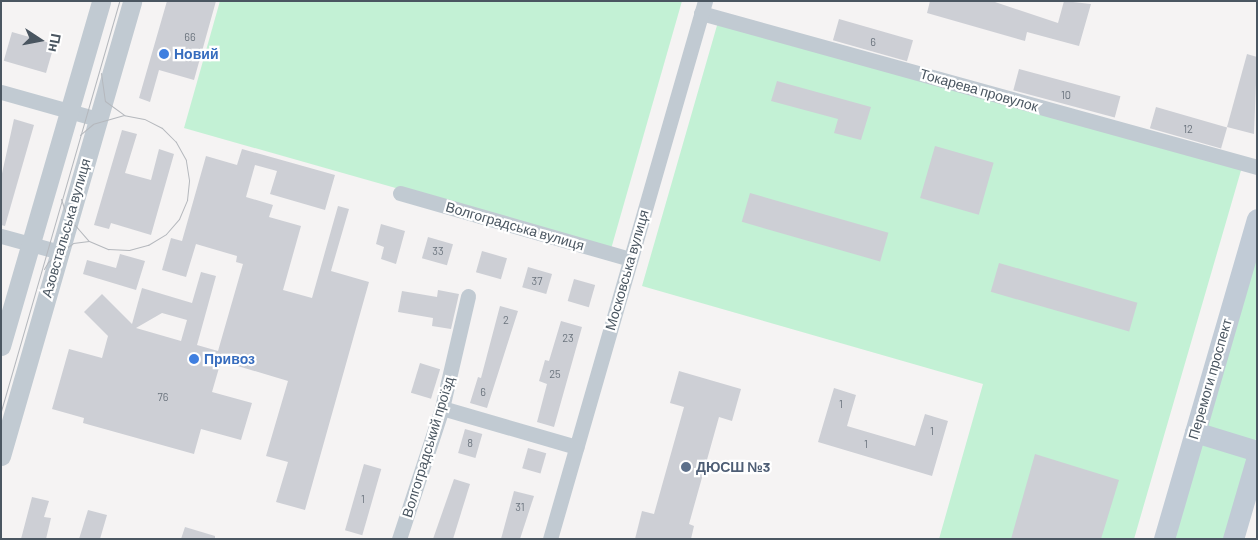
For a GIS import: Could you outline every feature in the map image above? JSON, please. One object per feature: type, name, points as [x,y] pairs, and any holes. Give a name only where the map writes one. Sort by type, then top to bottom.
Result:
[{"type":"main road","name":"Перемоги проспект","points":[[1164,539],[1257,219]]},
{"type":"main road","points":[[1195,432],[1257,451]]},
{"type":"main road","points":[[1233,539],[1257,457]]},
{"type":"street","points":[[1,346],[101,1]]},
{"type":"street","name":"Азовстальська вулиця","points":[[1,456],[132,1]]},
{"type":"street","name":"Токарева провулок","points":[[703,7],[1257,167]]},
{"type":"street","name":"Московська вулиця","points":[[550,539],[703,7]]},
{"type":"street","points":[[1,92],[98,119]]},
{"type":"street","name":"Волгоградська вулиця","points":[[400,193],[630,259]]},
{"type":"street","points":[[1,236],[60,252]]},
{"type":"street","name":"Волгоградський проїзд","points":[[399,539],[442,408],[468,296]]},
{"type":"street","points":[[442,408],[576,447]]},
{"type":"green space","points":[[220,1],[682,1],[611,249],[184,128]]},
{"type":"green space","points":[[718,22],[1242,167],[1134,539],[939,539],[983,384],[642,286]]},
{"type":"green space","points":[[1257,243],[1257,435],[1227,539],[1171,539]]},
{"type":"building","points":[[167,1],[216,1],[194,80],[159,70],[150,102],[139,98]]},
{"type":"building","points":[[930,1],[992,1],[1058,23],[1064,1],[1091,4],[1079,46],[1027,32],[1025,41],[927,13]]},
{"type":"building","points":[[839,19],[913,40],[907,61],[833,40]]},
{"type":"building","points":[[12,32],[54,44],[46,73],[4,61]]},
{"type":"building","points":[[1247,54],[1257,57],[1254,134],[1227,127]]},
{"type":"building","points":[[1019,69],[1120,96],[1115,117],[1013,90]]},
{"type":"building","points":[[777,81],[871,107],[861,140],[834,133],[838,119],[771,101]]},
{"type":"building","points":[[1156,107],[1227,127],[1221,149],[1150,128]]},
{"type":"building","points":[[14,119],[34,125],[5,226],[1,225],[1,178]]},
{"type":"building","points":[[122,130],[137,134],[125,173],[151,180],[159,149],[174,154],[151,235],[111,223],[109,229],[94,225]]},
{"type":"building","points":[[935,146],[994,163],[979,215],[920,198]]},
{"type":"building","points":[[242,149],[335,175],[325,210],[270,194],[277,171],[255,165],[246,197],[273,205],[269,217],[301,226],[283,290],[312,298],[338,206],[349,209],[331,271],[369,282],[305,510],[276,502],[288,462],[266,456],[288,381],[221,361],[212,392],[252,403],[241,440],[201,429],[194,454],[83,423],[84,418],[52,409],[69,349],[102,358],[108,336],[84,312],[102,294],[132,324],[142,288],[192,303],[201,272],[216,276],[197,345],[218,351],[243,264],[236,262],[237,256],[196,244],[186,277],[162,270],[171,238],[182,241],[206,156],[237,165]],"holes":[[[162,313],[187,320],[181,341],[136,328]]]},
{"type":"building","points":[[750,193],[888,233],[880,262],[742,222]]},
{"type":"building","points":[[381,224],[405,231],[396,264],[381,259],[384,247],[376,244]]},
{"type":"building","points":[[428,237],[453,244],[447,265],[422,258]]},
{"type":"building","points":[[482,251],[507,258],[501,279],[476,272]]},
{"type":"building","points":[[120,254],[145,261],[136,290],[83,274],[87,260],[116,268]]},
{"type":"building","points":[[999,263],[1137,303],[1129,332],[991,292]]},
{"type":"building","points":[[528,267],[552,274],[546,294],[522,287]]},
{"type":"building","points":[[574,279],[595,285],[589,307],[568,301]]},
{"type":"building","points":[[438,290],[459,294],[451,329],[432,326],[433,318],[398,312],[402,291],[437,297]]},
{"type":"building","points":[[500,306],[518,311],[487,408],[470,403],[478,377],[481,378]]},
{"type":"building","points":[[561,321],[582,327],[554,427],[537,422],[547,384],[539,381],[545,360],[549,361]]},
{"type":"building","points":[[420,363],[440,369],[431,399],[411,393]]},
{"type":"building","points":[[679,371],[741,389],[732,421],[719,417],[689,524],[694,526],[691,539],[635,539],[642,511],[654,514],[684,407],[670,403]]},
{"type":"building","points":[[834,388],[856,395],[847,426],[915,446],[925,414],[948,421],[932,476],[818,442]]},
{"type":"building","points":[[465,429],[482,434],[475,458],[458,453]]},
{"type":"building","points":[[528,448],[546,453],[540,473],[522,468]]},
{"type":"building","points":[[1035,454],[1119,480],[1101,539],[1011,539]]},
{"type":"building","points":[[364,464],[381,469],[362,535],[345,530]]},
{"type":"building","points":[[454,479],[470,484],[453,539],[433,539]]},
{"type":"building","points":[[514,491],[534,496],[520,539],[501,539]]},
{"type":"building","points":[[32,497],[49,501],[44,517],[51,518],[46,539],[21,539]]},
{"type":"building","points":[[88,510],[107,515],[100,539],[79,539]]},
{"type":"building","points":[[185,527],[215,536],[215,539],[181,539]]},
{"type":"tram line","points":[[1,411],[119,1]]},
{"type":"tram line","points":[[101,73],[105,101],[124,115]]},
{"type":"tram line","points":[[61,199],[67,216],[89,241],[108,249],[129,250],[148,245],[166,234],[179,219],[187,200],[189,180],[186,160],[176,142],[162,128],[144,119],[124,115],[93,124],[80,135]]},
{"type":"tram line","points":[[44,269],[48,262],[73,243],[89,241]]},
{"type":"place","name":"Новий","points":[[164,54]]},
{"type":"place","name":"Привоз","points":[[194,359]]},
{"type":"place","name":"ДЮСШ №3","points":[[686,467]]}]
